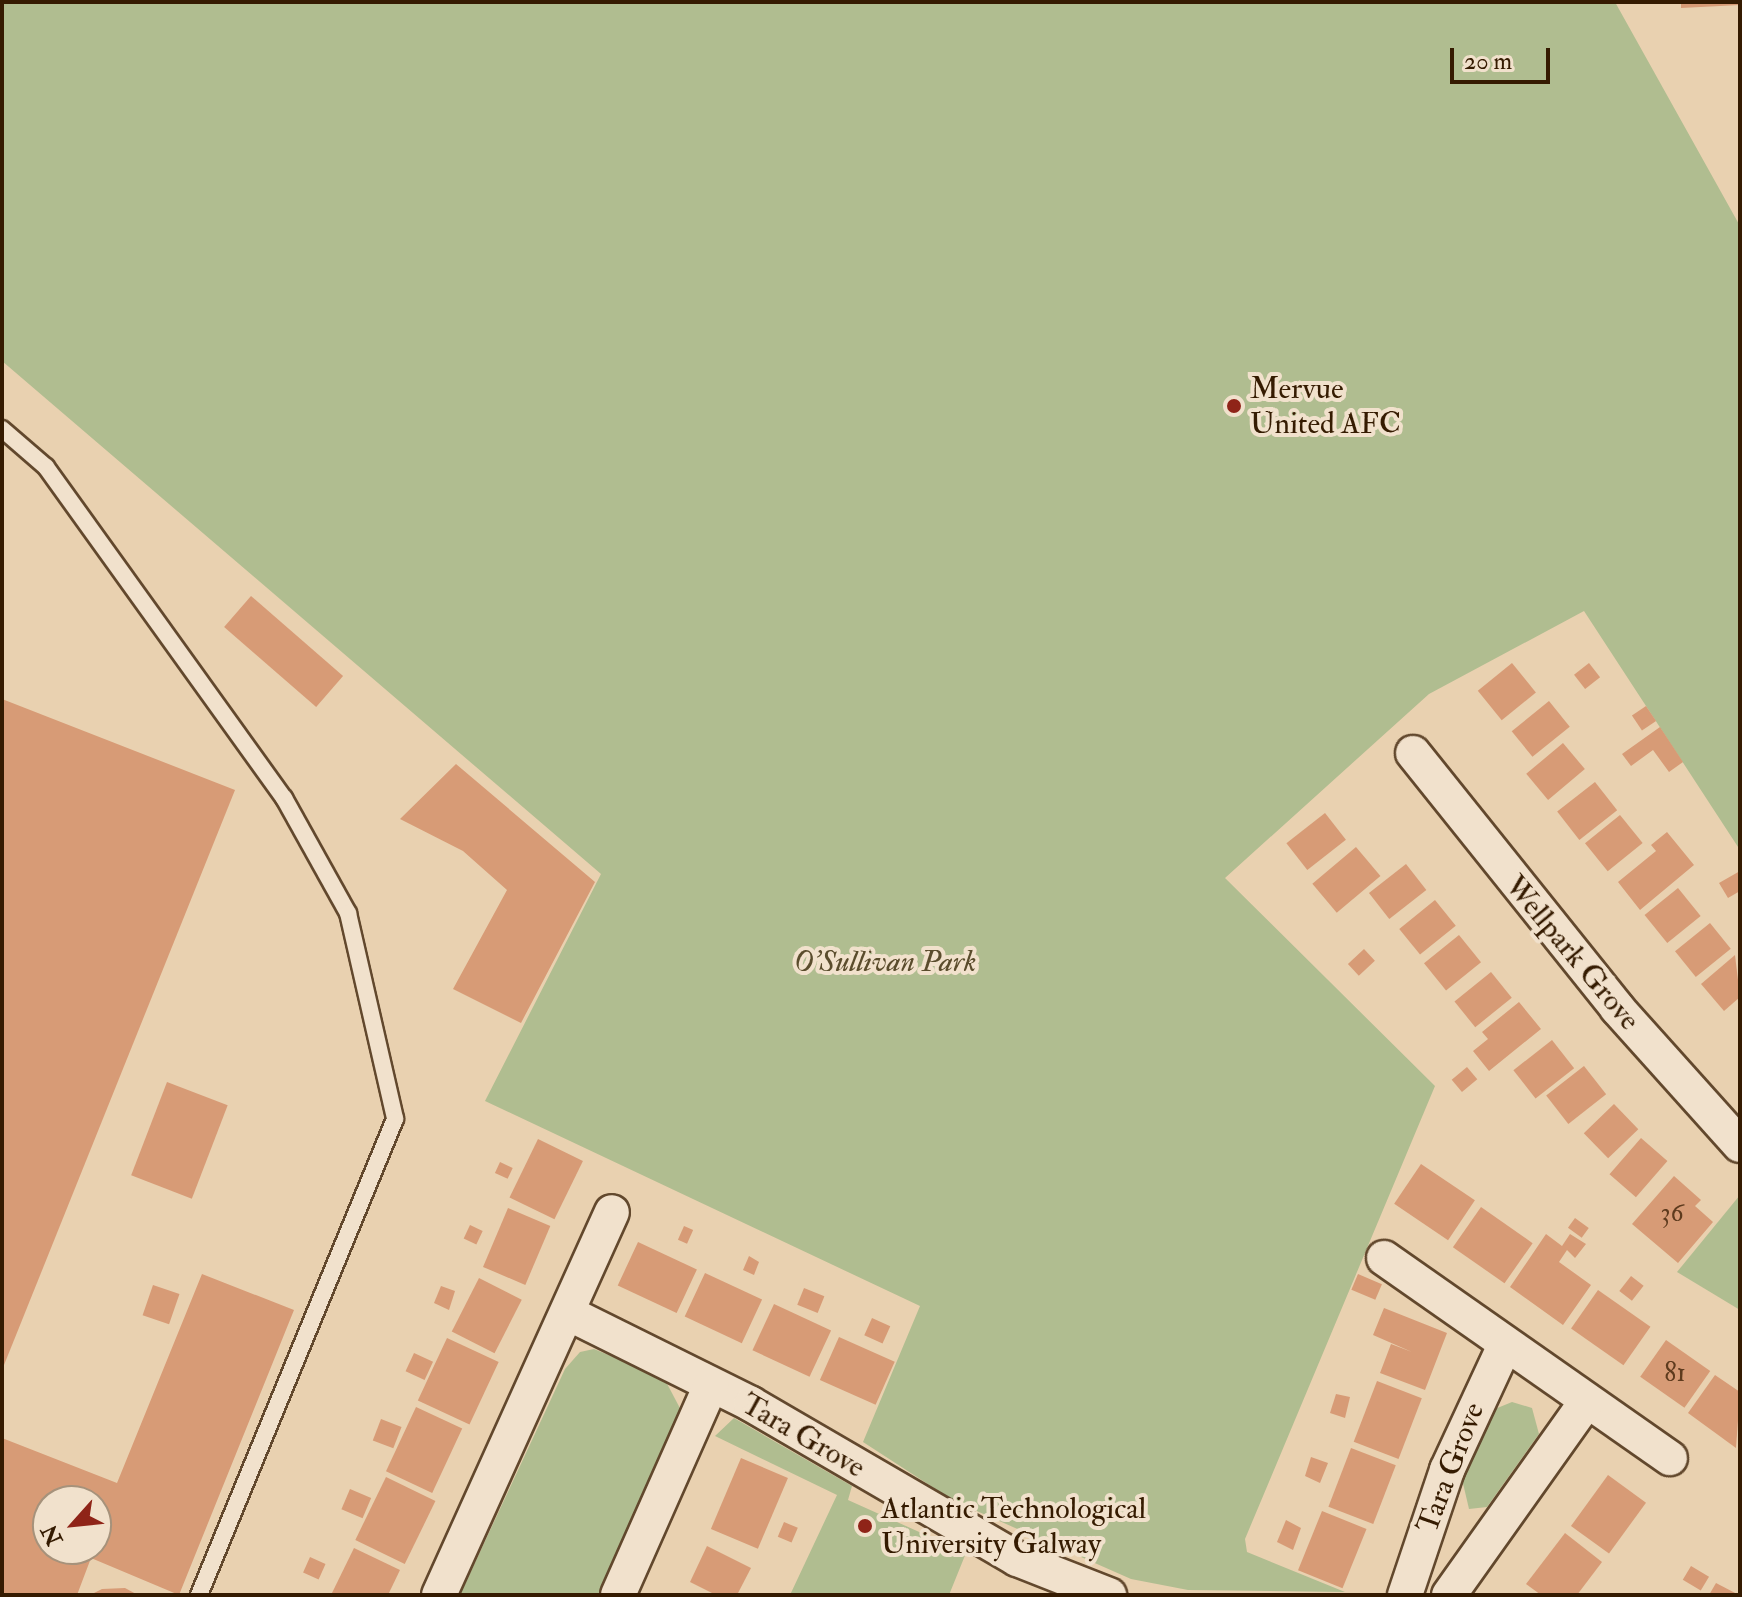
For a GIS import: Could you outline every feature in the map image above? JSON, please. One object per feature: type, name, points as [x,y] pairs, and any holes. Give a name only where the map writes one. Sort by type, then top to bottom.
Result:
[{"type":"street","name":"Wellpark Grove","points":[[1413,753],[1617,1008],[1740,1145]]},
{"type":"street","points":[[439,1595],[612,1212]]},
{"type":"street","points":[[1384,1258],[1670,1458]]},
{"type":"street","name":"Tara Grove","points":[[568,1313],[711,1385],[1017,1559],[1109,1595]]},
{"type":"street","name":"Tara Grove","points":[[1405,1595],[1447,1470],[1505,1345]]},
{"type":"street","name":"Tara Grove","points":[[618,1595],[711,1385]]},
{"type":"street","name":"Tara Grove","points":[[1449,1595],[1587,1401]]},
{"type":"lane","points":[[2,429],[46,467],[284,798],[348,913],[395,1119],[199,1595]]},
{"type":"green space","name":"O'Sullivan Park","points":[[2,2],[1615,2],[1740,226],[1740,850],[1584,611],[1429,694],[1225,878],[1435,1086],[1245,1539],[1247,1552],[1345,1592],[1188,1590],[1131,1579],[954,1501],[863,1442],[920,1306],[485,1101],[601,874],[2,361]]},
{"type":"green space","points":[[1740,1195],[1740,1310],[1677,1272]]},
{"type":"green space","points":[[594,1349],[664,1378],[682,1412],[604,1595],[460,1595],[565,1369],[580,1352]]},
{"type":"green space","points":[[1512,1402],[1532,1408],[1539,1434],[1487,1507],[1469,1509],[1462,1479],[1490,1411]]},
{"type":"green space","name":"Atlantic Technological University Galway","points":[[734,1418],[852,1486],[848,1500],[966,1553],[949,1595],[790,1595],[837,1495],[715,1436]]},
{"type":"building","points":[[1681,2],[1740,2],[1740,5],[1681,8]]},
{"type":"building","points":[[251,596],[343,676],[316,707],[224,627]]},
{"type":"building","points":[[1512,663],[1536,693],[1502,720],[1478,691]]},
{"type":"building","points":[[1589,663],[1600,677],[1585,689],[1574,675]]},
{"type":"building","points":[[2,699],[235,790],[2,1370]]},
{"type":"building","points":[[1549,701],[1570,727],[1532,757],[1512,731]]},
{"type":"building","points":[[1646,706],[1656,721],[1642,730],[1632,716]]},
{"type":"building","points":[[1660,727],[1683,762],[1669,772],[1653,750],[1631,766],[1622,754]]},
{"type":"building","points":[[1563,743],[1585,769],[1548,800],[1526,774]]},
{"type":"building","points":[[456,764],[595,882],[521,1023],[453,989],[507,890],[463,851],[400,819]]},
{"type":"building","points":[[1595,782],[1617,810],[1579,840],[1557,812]]},
{"type":"building","points":[[1325,813],[1346,840],[1307,870],[1286,843]]},
{"type":"building","points":[[1620,815],[1643,843],[1608,871],[1585,843]]},
{"type":"building","points":[[1667,832],[1694,865],[1640,910],[1618,882],[1656,851],[1651,845]]},
{"type":"building","points":[[1356,847],[1380,876],[1337,913],[1312,884]]},
{"type":"building","points":[[1406,864],[1426,890],[1389,919],[1369,893]]},
{"type":"building","points":[[1740,871],[1740,891],[1728,898],[1719,883]]},
{"type":"building","points":[[1678,888],[1701,916],[1667,943],[1645,915]]},
{"type":"building","points":[[1435,900],[1456,926],[1420,955],[1399,929]]},
{"type":"building","points":[[1710,923],[1731,949],[1696,977],[1675,951]]},
{"type":"building","points":[[1459,935],[1481,962],[1446,991],[1424,963]]},
{"type":"building","points":[[1364,949],[1375,961],[1359,976],[1348,964]]},
{"type":"building","points":[[1735,955],[1740,997],[1724,1011],[1701,984]]},
{"type":"building","points":[[1491,972],[1512,998],[1475,1027],[1454,1002]]},
{"type":"building","points":[[1519,1002],[1541,1029],[1489,1071],[1473,1051],[1488,1039],[1482,1032]]},
{"type":"building","points":[[1552,1040],[1574,1068],[1536,1099],[1513,1070]]},
{"type":"building","points":[[1584,1066],[1606,1094],[1568,1124],[1546,1096]]},
{"type":"building","points":[[1467,1067],[1477,1079],[1462,1092],[1452,1080]]},
{"type":"building","points":[[167,1082],[228,1105],[192,1199],[131,1175]]},
{"type":"building","points":[[1614,1104],[1638,1129],[1608,1158],[1584,1133]]},
{"type":"building","points":[[1641,1138],[1667,1161],[1636,1197],[1610,1174]]},
{"type":"building","points":[[538,1139],[583,1161],[554,1219],[510,1197]]},
{"type":"building","points":[[500,1162],[513,1168],[508,1179],[495,1173]]},
{"type":"building","points":[[1421,1164],[1475,1200],[1448,1240],[1394,1204]]},
{"type":"building","points":[[1674,1176],[1701,1200],[1695,1206],[1713,1222],[1678,1263],[1632,1224]]},
{"type":"building","points":[[1481,1207],[1533,1243],[1505,1283],[1453,1247]]},
{"type":"building","points":[[508,1208],[550,1226],[525,1285],[483,1267]]},
{"type":"building","points":[[1575,1218],[1589,1228],[1582,1238],[1568,1228]]},
{"type":"building","points":[[470,1225],[483,1231],[476,1245],[464,1239]]},
{"type":"building","points":[[684,1226],[693,1230],[687,1244],[678,1240]]},
{"type":"building","points":[[1546,1234],[1562,1246],[1570,1234],[1586,1244],[1575,1258],[1567,1250],[1559,1262],[1591,1285],[1563,1325],[1510,1287]]},
{"type":"building","points":[[638,1242],[697,1269],[677,1313],[618,1286]]},
{"type":"building","points":[[749,1256],[759,1262],[754,1275],[743,1270]]},
{"type":"building","points":[[705,1273],[762,1300],[742,1343],[685,1317]]},
{"type":"building","points":[[202,1274],[294,1310],[179,1595],[108,1565],[112,1565],[112,1485],[32,1485],[32,1565],[88,1565],[77,1595],[2,1595],[2,1438],[117,1483]]},
{"type":"building","points":[[1358,1274],[1382,1284],[1375,1300],[1351,1290]]},
{"type":"building","points":[[1631,1276],[1644,1286],[1632,1301],[1619,1291]]},
{"type":"building","points":[[479,1278],[522,1300],[495,1353],[452,1331]]},
{"type":"building","points":[[153,1285],[179,1294],[169,1324],[143,1315]]},
{"type":"building","points":[[441,1286],[455,1291],[449,1310],[434,1303]]},
{"type":"building","points":[[804,1288],[824,1296],[818,1313],[797,1305]]},
{"type":"building","points":[[1598,1290],[1650,1327],[1623,1365],[1571,1329]]},
{"type":"building","points":[[774,1304],[831,1331],[810,1377],[752,1350]]},
{"type":"building","points":[[1384,1308],[1447,1333],[1425,1390],[1380,1373],[1391,1344],[1412,1352],[1373,1335]]},
{"type":"building","points":[[872,1318],[890,1326],[883,1343],[864,1335]]},
{"type":"building","points":[[839,1337],[895,1362],[876,1405],[820,1380]]},
{"type":"building","points":[[447,1338],[499,1362],[469,1425],[418,1401]]},
{"type":"building","points":[[1666,1340],[1710,1371],[1684,1408],[1640,1377]]},
{"type":"building","points":[[414,1353],[433,1362],[425,1380],[406,1371]]},
{"type":"building","points":[[1715,1375],[1740,1392],[1736,1448],[1688,1413]]},
{"type":"building","points":[[1377,1381],[1422,1398],[1399,1459],[1354,1442]]},
{"type":"building","points":[[1336,1394],[1350,1397],[1345,1418],[1330,1413]]},
{"type":"building","points":[[416,1407],[462,1429],[432,1493],[386,1471]]},
{"type":"building","points":[[381,1419],[402,1427],[393,1448],[373,1440]]},
{"type":"building","points":[[1351,1448],[1396,1465],[1373,1524],[1328,1507]]},
{"type":"building","points":[[1311,1457],[1328,1463],[1320,1483],[1305,1476]]},
{"type":"building","points":[[741,1458],[788,1478],[758,1549],[711,1529]]},
{"type":"building","points":[[1608,1475],[1646,1503],[1609,1554],[1571,1526]]},
{"type":"building","points":[[386,1477],[435,1501],[405,1564],[355,1540]]},
{"type":"building","points":[[350,1489],[371,1498],[363,1518],[341,1509]]},
{"type":"building","points":[[1322,1511],[1367,1529],[1343,1588],[1298,1570]]},
{"type":"building","points":[[1286,1520],[1301,1528],[1293,1550],[1277,1542]]},
{"type":"building","points":[[784,1522],[798,1528],[792,1543],[778,1537]]},
{"type":"building","points":[[1565,1533],[1602,1562],[1577,1595],[1541,1595],[1526,1584]]},
{"type":"building","points":[[707,1546],[751,1568],[737,1595],[716,1595],[690,1582]]},
{"type":"building","points":[[354,1548],[400,1570],[388,1595],[331,1595]]},
{"type":"building","points":[[310,1557],[326,1564],[319,1579],[303,1573]]},
{"type":"building","points":[[1691,1566],[1709,1577],[1701,1591],[1683,1580]]},
{"type":"building","points":[[1716,1583],[1739,1595],[1709,1595]]},
{"type":"building","points":[[125,1588],[138,1595],[90,1595],[102,1589]]},
{"type":"place","name":"Mervue United AFC","points":[[1234,406]]},
{"type":"place","name":"Atlantic Technological University Galway","points":[[865,1526]]}]
